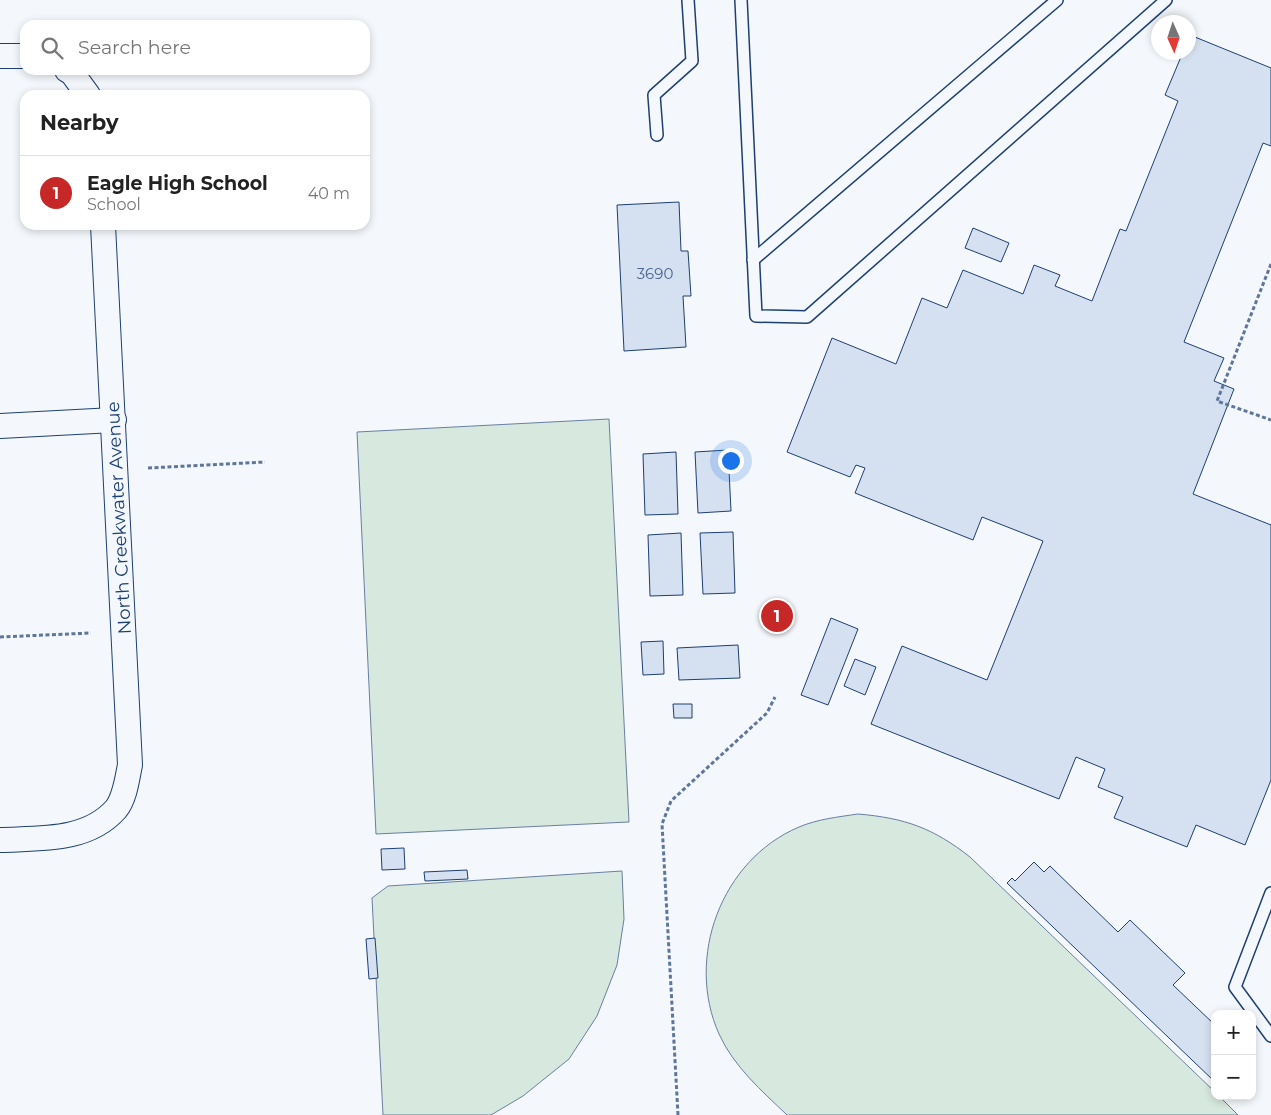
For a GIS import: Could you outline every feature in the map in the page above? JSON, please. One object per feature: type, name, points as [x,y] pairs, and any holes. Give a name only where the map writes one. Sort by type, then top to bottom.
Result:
[{"type":"street","points":[[0,56],[20,56]]},
{"type":"street","points":[[72,75],[84,90]]},
{"type":"street","name":"North Creekwater Avenue","points":[[0,840],[61,837],[91,828],[116,808],[125,787],[130,765],[103,230]]},
{"type":"street","points":[[0,426],[114,420]]},
{"type":"lane","points":[[657,135],[654,95],[692,62],[688,0]]},
{"type":"lane","points":[[741,0],[756,316],[807,317],[1166,0]]},
{"type":"lane","points":[[753,260],[1057,0]]},
{"type":"lane","points":[[1271,893],[1235,987],[1271,1036]]},
{"type":"path","points":[[1271,264],[1218,401],[1271,420]]},
{"type":"path","points":[[148,468],[265,462]]},
{"type":"path","points":[[0,637],[92,632]]},
{"type":"path","points":[[678,1115],[662,824],[672,801],[767,713],[775,696]]},
{"type":"shaded area","points":[[609,419],[629,822],[376,834],[357,432]]},
{"type":"shaded area","points":[[858,814],[890,818],[931,832],[970,857],[1211,1088],[1211,1100],[1223,1100],[1238,1115],[787,1115],[758,1088],[741,1068],[732,1057],[719,1034],[709,1005],[706,974],[709,944],[717,914],[730,887],[749,863],[772,842],[806,824]]},
{"type":"shaded area","points":[[622,871],[624,919],[617,965],[597,1016],[569,1059],[523,1096],[491,1115],[383,1115],[372,898],[388,886]]},
{"type":"building","points":[[1196,37],[1271,68],[1271,146],[1263,143],[1184,342],[1224,358],[1214,381],[1234,389],[1193,494],[1271,525],[1271,780],[1245,845],[1196,825],[1187,847],[1114,818],[1123,797],[1098,787],[1105,769],[1076,757],[1059,799],[871,724],[902,646],[987,680],[1043,541],[982,517],[973,540],[855,493],[865,468],[856,465],[850,477],[787,452],[832,338],[896,364],[922,298],[947,308],[963,270],[1023,294],[1034,265],[1060,275],[1055,286],[1092,301],[1120,229],[1126,231],[1178,101],[1165,95],[1180,60],[1196,60]]},
{"type":"building","points":[[679,202],[681,251],[688,251],[691,296],[683,296],[686,347],[624,351],[617,205]]},
{"type":"building","points":[[973,228],[1009,243],[1001,262],[965,248]]},
{"type":"building","points":[[728,450],[731,511],[698,513],[695,452]]},
{"type":"building","points":[[676,452],[678,514],[645,515],[643,454]]},
{"type":"building","points":[[733,532],[735,593],[703,594],[700,533]]},
{"type":"building","points":[[681,533],[683,595],[650,596],[648,535]]},
{"type":"building","points":[[831,618],[858,629],[828,705],[801,695]]},
{"type":"building","points":[[663,641],[664,674],[643,675],[641,642]]},
{"type":"building","points":[[738,645],[740,678],[679,680],[677,648]]},
{"type":"building","points":[[855,659],[876,667],[865,695],[844,686]]},
{"type":"building","points":[[673,704],[692,704],[692,718],[674,718]]},
{"type":"building","points":[[404,848],[405,869],[382,870],[381,849]]},
{"type":"building","points":[[1034,862],[1044,872],[1050,866],[1118,932],[1130,920],[1185,973],[1173,985],[1211,1021],[1211,1078],[1007,883],[1012,878],[1015,881]]},
{"type":"building","points":[[467,870],[468,879],[425,881],[424,872]]},
{"type":"building","points":[[375,938],[378,978],[369,979],[366,939]]},
{"type":"place","name":"Eagle High School","points":[[777,616]]}]
